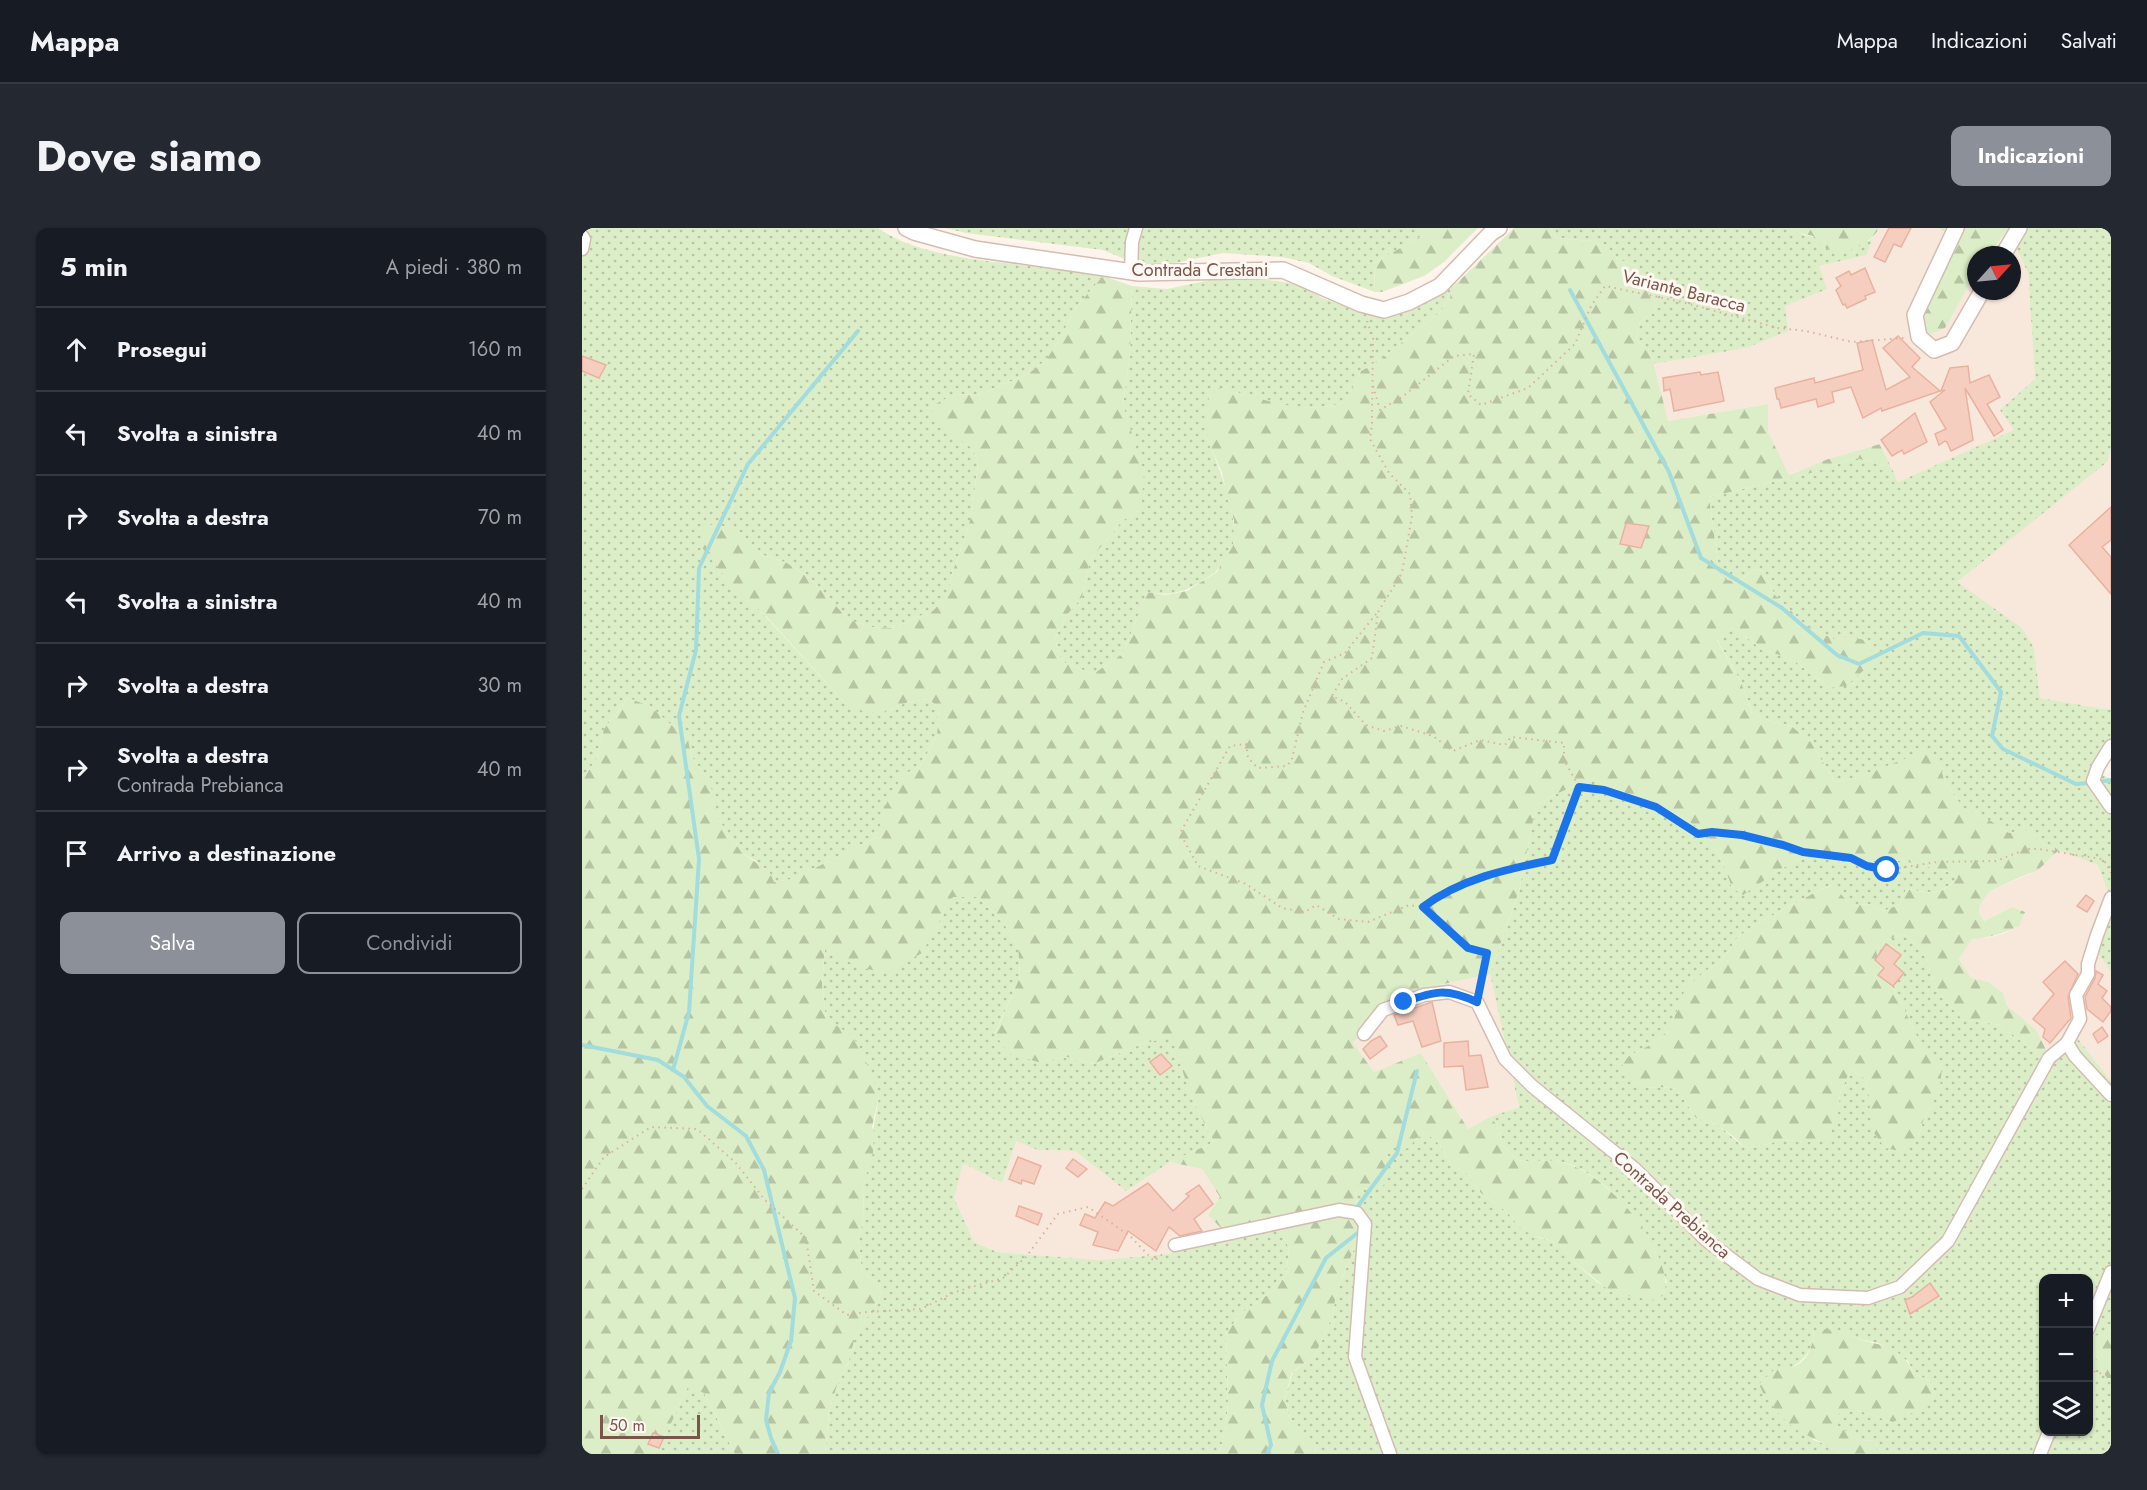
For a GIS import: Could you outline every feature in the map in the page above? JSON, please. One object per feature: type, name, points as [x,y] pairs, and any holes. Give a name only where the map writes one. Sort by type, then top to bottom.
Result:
[{"type":"street","name":"Contrada Crestani","points":[[906,228],[975,249],[1131,272],[1283,270],[1361,304],[1384,310],[1409,302],[1440,286],[1491,233],[1499,228]]},
{"type":"street","points":[[1131,272],[1132,242],[1136,228]]},
{"type":"street","points":[[1956,228],[1915,315],[1919,337],[1934,351],[1952,343],[1977,300]]},
{"type":"street","points":[[2008,246],[2019,228]]},
{"type":"street","points":[[582,236],[584,239],[582,249]]},
{"type":"street","points":[[2111,746],[2094,775],[2093,781],[2111,807]]},
{"type":"street","points":[[2111,898],[2088,964],[2088,974],[2076,995],[2080,1019],[2067,1043],[2075,1056],[2111,1095]]},
{"type":"street","points":[[1364,1034],[1383,1010],[1425,995],[1449,992],[1477,1002]]},
{"type":"street","name":"Contrada Prebianca","points":[[1477,1002],[1505,1059],[1532,1086],[1635,1169],[1706,1240],[1758,1279],[1800,1295],[1868,1298],[1900,1287],[1948,1242],[2049,1058],[2067,1043]]},
{"type":"street","points":[[1175,1245],[1339,1210],[1357,1213],[1365,1224],[1355,1357],[1390,1454]]},
{"type":"street","points":[[2088,1328],[2111,1272]]},
{"type":"street","points":[[2040,1454],[2047,1436]]},
{"type":"path","name":"Variante Baracca","points":[[1372,380],[1380,410],[1402,397],[1454,356],[1474,354],[1468,394],[1481,405],[1528,388],[1575,344],[1591,306],[1605,286],[1682,302],[1778,328],[1806,331],[1852,342],[1919,337]]},
{"type":"path","points":[[1361,304],[1373,338],[1370,439],[1389,473],[1410,494],[1412,516],[1402,573],[1378,612],[1345,653],[1324,662],[1303,712],[1292,759],[1287,766],[1258,768],[1248,758],[1246,744],[1230,746],[1180,833],[1198,866],[1246,884],[1282,908],[1305,912],[1316,906],[1339,919],[1368,922],[1409,905],[1423,907],[1468,948],[1487,953],[1477,1002]]},
{"type":"path","points":[[1378,612],[1372,658],[1342,679],[1332,696],[1345,702],[1366,725],[1384,731],[1401,726],[1433,736],[1453,751],[1480,740],[1505,745],[1511,737],[1564,743],[1564,760],[1579,787],[1552,860],[1490,874],[1449,890],[1423,907]]},
{"type":"path","points":[[1579,787],[1604,790],[1656,807],[1698,834],[1712,832],[1742,835],[1803,852],[1851,858],[1867,866],[1887,870],[1937,861],[1996,861],[2027,849],[2039,849],[2101,860],[2106,863],[2111,873]]},
{"type":"path","points":[[582,1189],[604,1157],[651,1127],[697,1129],[735,1162],[765,1200],[806,1238],[814,1291],[848,1315],[921,1309],[955,1292],[1003,1278],[1026,1257],[1059,1214],[1088,1207],[1130,1236],[1154,1261],[1175,1245]]},
{"type":"path","points":[[2093,1371],[2111,1376]]},
{"type":"shaded area","points":[[1880,228],[1937,228],[1948,234],[1967,268],[1967,300],[2021,300],[2021,258],[2028,273],[2035,379],[2015,430],[1898,482],[1880,444],[1828,459],[1788,475],[1768,432],[1767,404],[1668,421],[1654,364],[1746,348],[1819,266],[1867,255],[1873,237]]},
{"type":"shaded area","points":[[2008,231],[2015,246],[1996,246]]},
{"type":"shaded area","points":[[2111,449],[2111,710],[2040,698],[2034,648],[1982,601],[1957,582],[2106,462]]},
{"type":"shaded area","points":[[2059,850],[2098,865],[2111,902],[2096,950],[2111,972],[2111,1081],[2071,1030],[2050,1058],[2007,1006],[2003,993],[1989,982],[1971,978],[1959,959],[1972,938],[1987,938],[2003,934],[2019,926],[2012,907],[1984,921],[1979,913],[1980,905],[1990,891],[2037,871]]},
{"type":"shaded area","points":[[1490,974],[1519,1107],[1490,1117],[1468,1129],[1421,1053],[1374,1072],[1353,1043],[1393,995]]},
{"type":"shaded area","points":[[1016,1140],[1038,1150],[1075,1151],[1126,1191],[1170,1162],[1202,1169],[1220,1197],[1226,1233],[1168,1254],[1100,1260],[997,1252],[974,1242],[954,1198],[962,1162],[1002,1183]]},
{"type":"green space","points":[[582,228],[878,228],[896,238],[939,253],[986,261],[1084,271],[1103,276],[1077,306],[1046,360],[1028,374],[979,395],[954,394],[978,463],[972,512],[951,576],[950,592],[934,610],[892,628],[872,627],[849,620],[811,579],[787,563],[763,555],[732,527],[705,525],[753,603],[845,703],[883,712],[908,702],[929,699],[939,709],[937,735],[928,752],[920,766],[903,775],[879,818],[883,834],[793,879],[774,882],[756,861],[742,853],[718,819],[705,776],[692,757],[687,736],[650,706],[628,698],[604,729],[596,761],[582,777]]},
{"type":"green space","points":[[945,228],[1423,228],[1423,235],[1374,263],[1375,292],[1332,276],[1309,263],[1282,257],[1223,253],[1165,265],[1132,262],[1103,250],[966,233]]},
{"type":"green space","points":[[1423,228],[1478,228],[1444,262],[1424,276],[1382,292],[1375,292],[1374,263],[1423,235]]},
{"type":"green space","points":[[1514,228],[1551,228],[1556,238],[1591,241],[1606,246],[1618,259],[1634,265],[1655,296],[1654,312],[1640,322],[1636,339],[1652,356],[1668,421],[1768,404],[1768,432],[1789,475],[1828,459],[1880,444],[1891,467],[1855,458],[1815,472],[1709,497],[1720,577],[1737,583],[1755,569],[1763,571],[1775,595],[1806,626],[1834,639],[1868,640],[1873,662],[1846,686],[1829,688],[1796,662],[1764,651],[1733,627],[1717,640],[1741,682],[1752,713],[1770,721],[1791,726],[1810,741],[1835,782],[1857,778],[1929,749],[1941,769],[1945,783],[1964,809],[1991,821],[2009,833],[2024,829],[2047,846],[2059,850],[2037,871],[1990,891],[1980,905],[1979,913],[1984,921],[2012,907],[2025,912],[2019,926],[1997,935],[1972,939],[1959,959],[1971,978],[1989,982],[2003,993],[2007,1006],[2036,1030],[2050,1058],[2032,1049],[2000,1025],[1962,1019],[1937,991],[1924,952],[1904,934],[1886,940],[1876,951],[1882,971],[1898,996],[1925,1053],[1942,1068],[1940,1087],[1931,1107],[1925,1114],[1919,1136],[1904,1152],[1885,1148],[1871,1129],[1869,1096],[1865,1079],[1851,1069],[1840,1093],[1838,1113],[1828,1140],[1803,1142],[1782,1139],[1745,1148],[1718,1125],[1696,1118],[1677,1089],[1646,1088],[1628,1080],[1622,1064],[1629,1056],[1669,1032],[1685,989],[1704,972],[1722,961],[1737,938],[1753,926],[1832,885],[1852,906],[1869,904],[1884,911],[1900,904],[1906,889],[1922,892],[1939,891],[1958,878],[1952,873],[1908,862],[1885,859],[1861,863],[1833,861],[1811,855],[1776,872],[1743,895],[1732,888],[1723,863],[1705,831],[1658,804],[1606,786],[1593,778],[1556,794],[1536,805],[1519,891],[1490,974],[1393,995],[1353,1043],[1374,1072],[1421,1053],[1468,1129],[1490,1117],[1497,1125],[1503,1146],[1518,1160],[1562,1162],[1585,1172],[1602,1184],[1635,1217],[1648,1236],[1659,1256],[1665,1276],[1665,1294],[1656,1300],[1646,1299],[1615,1293],[1606,1288],[1572,1260],[1559,1244],[1530,1234],[1521,1228],[1507,1212],[1481,1193],[1469,1175],[1451,1164],[1433,1138],[1424,1134],[1415,1139],[1410,1148],[1400,1149],[1390,1146],[1386,1155],[1388,1176],[1383,1186],[1374,1190],[1364,1188],[1355,1193],[1360,1219],[1356,1244],[1337,1291],[1332,1316],[1312,1358],[1292,1372],[1285,1397],[1289,1418],[1315,1444],[1316,1454],[1219,1454],[1225,1432],[1228,1404],[1226,1334],[1240,1314],[1276,1289],[1286,1274],[1289,1249],[1282,1231],[1259,1219],[1226,1233],[1208,1215],[1220,1197],[1202,1169],[1170,1162],[1214,1142],[1189,1090],[1174,1036],[1142,1044],[1093,1064],[1067,1057],[1038,1062],[1008,1053],[995,1034],[1020,977],[1018,946],[1004,924],[979,897],[953,897],[922,953],[887,973],[858,967],[825,948],[822,984],[826,1019],[853,1036],[869,1068],[879,1096],[872,1127],[874,1131],[873,1153],[864,1183],[863,1222],[858,1237],[862,1271],[874,1281],[882,1294],[855,1337],[848,1364],[838,1382],[829,1412],[825,1454],[735,1454],[704,1393],[688,1387],[668,1430],[653,1454],[582,1454],[582,777],[596,761],[604,729],[628,698],[650,706],[687,736],[692,757],[714,794],[718,819],[742,853],[769,871],[774,882],[793,879],[883,834],[878,818],[903,775],[920,766],[937,735],[939,709],[929,699],[908,702],[883,712],[865,712],[845,703],[764,614],[736,591],[700,545],[705,524],[732,527],[763,555],[787,563],[811,579],[849,620],[872,627],[892,628],[934,610],[950,591],[951,576],[972,512],[978,463],[973,449],[939,425],[930,407],[954,394],[979,395],[1028,374],[1046,360],[1077,306],[1103,276],[1132,286],[1130,353],[1123,404],[1144,474],[1141,509],[1122,521],[1090,560],[1082,597],[1067,615],[1055,638],[1061,661],[1093,674],[1123,654],[1147,592],[1165,595],[1187,591],[1217,572],[1233,546],[1234,520],[1222,472],[1209,444],[1206,417],[1209,397],[1219,388],[1297,407],[1328,406],[1345,402],[1361,371],[1376,363],[1440,312],[1450,299],[1451,287]]},
{"type":"green space","points":[[1551,228],[1792,228],[1817,238],[1869,241],[1873,237],[1867,255],[1819,266],[1827,289],[1785,306],[1788,331],[1746,348],[1654,364],[1652,356],[1636,339],[1640,322],[1654,312],[1655,296],[1634,265],[1618,259],[1606,246],[1591,241],[1556,238]]},
{"type":"green space","points":[[1792,228],[1880,228],[1865,243],[1856,248],[1838,251],[1829,249],[1813,236],[1796,232]]},
{"type":"green space","points":[[1937,228],[2009,228],[1996,246],[1967,246],[1967,288],[1945,328],[1922,337],[1919,316],[1948,233]]},
{"type":"green space","points":[[2016,228],[2111,228],[2111,449],[2107,462],[1957,582],[2022,628],[2034,648],[2040,698],[2111,710],[2111,748],[2100,774],[2111,779],[2111,902],[2098,865],[2047,846],[2024,830],[2009,833],[1991,821],[1964,809],[1945,783],[1941,769],[1929,750],[1857,778],[1835,782],[1810,741],[1791,726],[1770,721],[1752,713],[1741,682],[1717,639],[1733,627],[1764,651],[1796,662],[1829,688],[1860,672],[1872,661],[1868,640],[1834,639],[1806,626],[1775,595],[1763,571],[1755,569],[1737,583],[1720,577],[1709,497],[1815,472],[1855,458],[1891,467],[1898,482],[2014,430],[2000,410],[2035,379],[2028,273],[2021,258],[2021,246],[2015,246],[2008,231]]},
{"type":"green space","points":[[1225,277],[1300,285],[1322,298],[1372,316],[1385,316],[1435,297],[1451,287],[1450,299],[1440,312],[1376,363],[1361,371],[1345,402],[1332,406],[1304,408],[1263,401],[1237,392],[1209,444],[1223,479],[1234,523],[1231,551],[1217,570],[1190,588],[1163,594],[1147,592],[1123,654],[1093,674],[1061,661],[1055,638],[1067,615],[1082,597],[1090,560],[1122,521],[1141,508],[1123,404],[1130,353],[1132,286],[1167,289]]},
{"type":"green space","points":[[1593,778],[1606,786],[1658,804],[1705,831],[1723,863],[1732,888],[1761,881],[1795,861],[1811,855],[1833,861],[1861,863],[1885,859],[1908,862],[1952,873],[1958,878],[1939,891],[1922,892],[1906,889],[1900,904],[1884,911],[1869,904],[1852,906],[1831,885],[1753,926],[1737,938],[1722,961],[1704,972],[1677,1014],[1669,1032],[1629,1056],[1646,1088],[1677,1089],[1696,1118],[1718,1125],[1745,1148],[1782,1139],[1803,1142],[1838,1113],[1840,1093],[1851,1069],[1865,1079],[1869,1096],[1919,1136],[1925,1114],[1931,1107],[1942,1068],[1925,1054],[1898,996],[1882,970],[1876,951],[1886,940],[1904,934],[1924,952],[1937,991],[1962,1019],[2000,1025],[2032,1049],[2050,1057],[2071,1030],[2111,1081],[2111,1332],[2109,1330],[2107,1378],[2111,1378],[2111,1454],[1875,1454],[1877,1441],[1860,1440],[1837,1426],[1838,1413],[1857,1410],[1893,1422],[1934,1393],[1929,1380],[1914,1374],[1908,1361],[1878,1343],[1858,1339],[1840,1331],[1814,1333],[1806,1355],[1788,1370],[1813,1440],[1844,1454],[1316,1454],[1315,1444],[1289,1418],[1285,1397],[1293,1372],[1312,1358],[1332,1316],[1337,1291],[1356,1244],[1360,1219],[1355,1193],[1364,1188],[1374,1190],[1386,1165],[1386,1155],[1390,1146],[1424,1134],[1433,1138],[1451,1164],[1469,1175],[1481,1193],[1507,1212],[1521,1228],[1540,1238],[1559,1244],[1572,1260],[1597,1282],[1615,1293],[1667,1283],[1658,1256],[1649,1239],[1620,1200],[1596,1178],[1569,1164],[1557,1161],[1518,1160],[1503,1146],[1497,1125],[1490,1117],[1519,1107],[1490,974],[1519,891],[1536,805]]},
{"type":"green space","points":[[953,897],[979,897],[1004,924],[1018,946],[1020,977],[995,1033],[1038,1062],[1067,1057],[1093,1064],[1142,1044],[1175,1035],[1181,1065],[1190,1090],[1214,1142],[1170,1162],[1126,1191],[1075,1151],[1038,1150],[1016,1141],[1002,1183],[963,1163],[954,1198],[974,1242],[997,1252],[1100,1260],[1168,1254],[1259,1219],[1282,1231],[1289,1249],[1286,1274],[1276,1289],[1240,1314],[1226,1334],[1228,1404],[1225,1432],[1219,1454],[825,1454],[829,1412],[838,1382],[848,1364],[855,1337],[882,1294],[874,1281],[862,1271],[858,1237],[863,1222],[864,1183],[879,1096],[826,1019],[822,984],[825,947],[937,924]]},
{"type":"green space","points":[[2111,903],[2111,972],[2096,950]]},
{"type":"green space","points":[[1822,1329],[1841,1331],[1898,1352],[1904,1357],[1914,1374],[1929,1380],[1934,1393],[1927,1406],[1893,1422],[1857,1410],[1838,1414],[1838,1426],[1860,1440],[1877,1441],[1875,1454],[1844,1454],[1793,1428],[1777,1412],[1759,1384],[1775,1369],[1791,1368],[1803,1361],[1810,1349],[1814,1333]]},
{"type":"green space","points":[[2110,1330],[2111,1378],[2107,1378],[2094,1355],[2095,1336]]},
{"type":"green space","points":[[688,1386],[704,1393],[735,1454],[653,1454],[668,1430]]},
{"type":"building","points":[[1889,228],[1911,228],[1901,247],[1894,244],[1885,262],[1874,257]]},
{"type":"building","points":[[1865,268],[1875,292],[1847,308],[1845,304],[1843,305],[1836,290],[1841,286],[1836,278],[1849,271],[1851,275]]},
{"type":"building","points":[[1898,336],[1920,358],[1912,367],[1940,391],[1882,411],[1881,408],[1863,418],[1851,387],[1832,392],[1834,402],[1818,407],[1816,399],[1781,408],[1775,388],[1814,378],[1815,383],[1863,370],[1857,343],[1872,340],[1886,390],[1910,377],[1883,348]]},
{"type":"building","points":[[582,356],[606,365],[599,378],[582,371]]},
{"type":"building","points":[[1968,366],[1970,383],[1989,375],[2000,397],[1987,404],[2003,430],[1994,436],[1965,388],[1973,440],[1951,451],[1945,441],[1939,445],[1935,434],[1946,429],[1930,402],[1945,390],[1941,391],[1950,368]]},
{"type":"building","points":[[1700,372],[1701,375],[1718,372],[1724,401],[1674,411],[1670,389],[1664,391],[1663,378]]},
{"type":"building","points":[[1915,413],[1927,442],[1904,454],[1902,450],[1892,456],[1881,440]]},
{"type":"building","points":[[2111,507],[2111,540],[2102,547],[2111,557],[2111,594],[2069,545]]},
{"type":"building","points":[[1626,523],[1649,526],[1641,548],[1620,544]]},
{"type":"building","points":[[2086,895],[2094,901],[2087,912],[2077,906]]},
{"type":"building","points":[[1886,944],[1901,955],[1894,964],[1904,973],[1893,986],[1878,975],[1884,968],[1875,960]]},
{"type":"building","points":[[2065,961],[2078,974],[2068,996],[2071,1018],[2050,1043],[2043,1037],[2045,1029],[2033,1019],[2054,994],[2043,982]]},
{"type":"building","points":[[2096,971],[2103,975],[2098,984],[2107,991],[2102,998],[2111,1007],[2111,1011],[2103,1022],[2087,1009],[2085,997],[2095,978]]},
{"type":"building","points":[[1432,1002],[1441,1041],[1422,1047],[1413,1021],[1398,1025],[1394,1015]]},
{"type":"building","points":[[2102,1027],[2108,1036],[2098,1043],[2093,1034]]},
{"type":"building","points":[[1380,1036],[1387,1046],[1370,1059],[1363,1049]]},
{"type":"building","points":[[1468,1041],[1469,1056],[1481,1055],[1488,1087],[1466,1090],[1463,1066],[1444,1067],[1444,1043]]},
{"type":"building","points":[[1161,1054],[1172,1066],[1160,1075],[1150,1062]]},
{"type":"building","points":[[1018,1157],[1041,1166],[1034,1184],[1022,1180],[1021,1184],[1009,1179]]},
{"type":"building","points":[[1073,1159],[1087,1169],[1078,1177],[1066,1168]]},
{"type":"building","points":[[1148,1183],[1173,1211],[1189,1196],[1186,1194],[1199,1185],[1213,1204],[1194,1219],[1202,1231],[1180,1236],[1169,1227],[1156,1251],[1128,1231],[1118,1251],[1093,1245],[1098,1232],[1080,1225],[1085,1214],[1095,1218],[1105,1202],[1113,1206]]},
{"type":"building","points":[[1019,1206],[1042,1214],[1038,1225],[1016,1216]]},
{"type":"building","points":[[1930,1283],[1939,1296],[1910,1314],[1905,1300]]},
{"type":"building","points":[[653,1433],[664,1437],[659,1448],[648,1444]]},
{"type":"waterway","points":[[1570,290],[1669,472],[1701,558],[1782,608],[1837,655],[1859,664],[1923,633],[1959,636],[2001,692],[1992,736],[2003,749],[2076,784],[2088,783]]},
{"type":"waterway","points":[[673,1070],[689,1012],[699,859],[679,716],[696,650],[699,568],[748,464],[858,331]]},
{"type":"waterway","points":[[2099,782],[2111,780]]},
{"type":"waterway","points":[[582,1045],[658,1060],[684,1077],[707,1106],[746,1136],[764,1170],[795,1298],[791,1341],[780,1372],[769,1393],[766,1420],[778,1454]]},
{"type":"waterway","points":[[1358,1206],[1397,1153],[1417,1071]]},
{"type":"waterway","points":[[1267,1454],[1271,1445],[1262,1405],[1272,1361],[1326,1258],[1360,1231]]},
{"type":"route","points":[[1404,1002],[1425,995],[1449,992],[1477,1002],[1487,953],[1468,948],[1423,907],[1449,890],[1490,874],[1552,860],[1579,787],[1604,790],[1656,807],[1698,834],[1712,832],[1742,835],[1803,852],[1851,858],[1867,866],[1887,870]]}]
